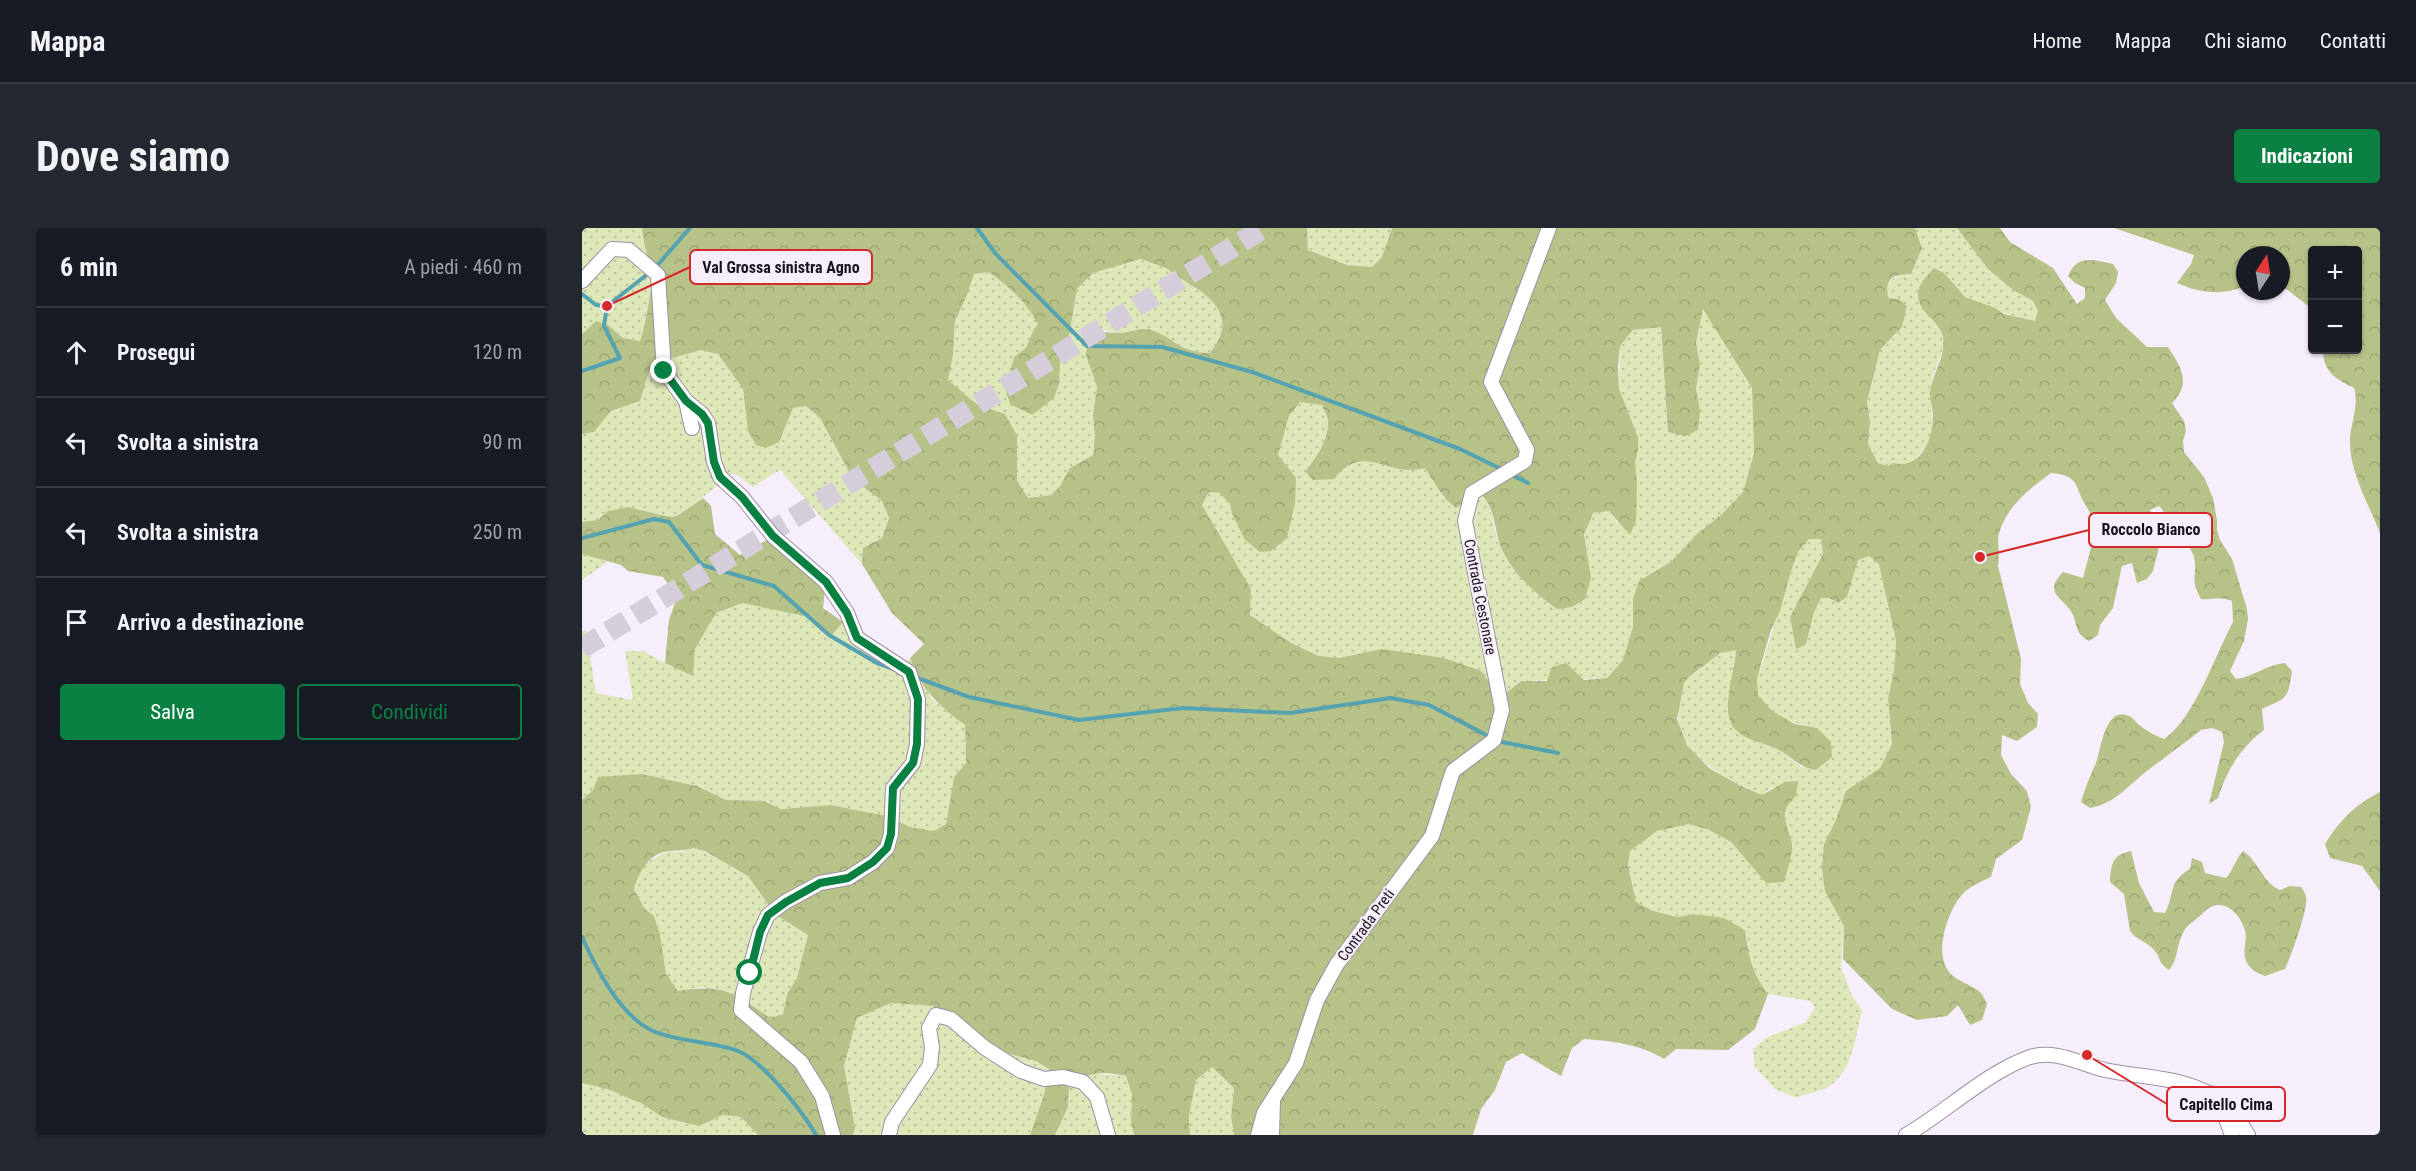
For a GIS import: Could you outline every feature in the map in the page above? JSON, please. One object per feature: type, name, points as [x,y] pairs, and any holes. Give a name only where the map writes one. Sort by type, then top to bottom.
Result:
[{"type":"street","name":"Contrada Cestonare","points":[[1495,736],[1502,710],[1465,521],[1472,493],[1525,461],[1527,450],[1491,382],[1549,228]]},
{"type":"street","points":[[582,281],[612,249],[629,250],[658,275],[664,371],[686,401],[702,414],[708,423],[714,462],[720,477],[742,497],[773,536],[826,582],[847,613],[857,638],[909,672],[918,699],[917,744],[913,763],[893,788],[891,834],[887,848],[873,862],[848,878],[820,883],[768,915],[760,932],[743,993],[741,1010],[801,1062],[822,1096],[833,1135]]},
{"type":"street","points":[[686,401],[692,428]]},
{"type":"street","name":"Contrada Preti","points":[[1258,1135],[1264,1113],[1296,1064],[1317,1000],[1337,964],[1432,836],[1453,771],[1495,736]]},
{"type":"street","points":[[889,1135],[892,1122],[930,1065],[932,1047],[929,1028],[936,1015],[951,1019],[985,1048],[1021,1071],[1044,1079],[1063,1077],[1083,1082],[1097,1097],[1108,1135]]},
{"type":"street","points":[[1906,1135],[1929,1122],[2006,1068],[2028,1058],[2042,1055],[2056,1056],[2106,1070],[2171,1079],[2188,1084],[2218,1098],[2229,1106],[2248,1135]]},
{"type":"street","points":[[2218,1098],[2232,1135]]},
{"type":"street","points":[[1272,1135],[1273,1101]]},
{"type":"green space","points":[[582,228],[642,228],[652,280],[640,341],[623,338],[608,325],[596,322],[582,334]]},
{"type":"green space","points":[[642,228],[1307,228],[1308,250],[1347,265],[1372,267],[1382,257],[1392,228],[1915,228],[1922,248],[1911,274],[1899,275],[1891,279],[1887,292],[1888,298],[1899,299],[1907,306],[1902,327],[1880,350],[1867,402],[1870,422],[1868,444],[1878,463],[1889,466],[1893,463],[1911,462],[1918,457],[1924,451],[1931,434],[1933,415],[1930,392],[1943,352],[1943,338],[1938,327],[1922,307],[1918,291],[1921,283],[1934,268],[1944,273],[1965,297],[1995,308],[2004,314],[2035,321],[2038,311],[2033,301],[2013,290],[1988,269],[1957,228],[2000,228],[2010,242],[2053,268],[2077,304],[2085,298],[2085,288],[2068,276],[2076,264],[2086,260],[2113,264],[2118,272],[2116,283],[2105,300],[2116,318],[2147,347],[2168,347],[2173,354],[2180,368],[2183,382],[2182,389],[2172,403],[2184,421],[2186,431],[2183,441],[2184,452],[2204,477],[2213,498],[2220,540],[2232,559],[2247,609],[2248,619],[2244,641],[2230,671],[2236,679],[2285,663],[2292,671],[2289,687],[2281,700],[2262,709],[2264,730],[2241,752],[2230,769],[2218,798],[2209,804],[2224,742],[2222,732],[2212,728],[2201,730],[2108,802],[2090,808],[2081,802],[2105,731],[2114,717],[2121,714],[2130,716],[2146,730],[2164,739],[2185,716],[2195,701],[2233,622],[2232,601],[2221,598],[2201,599],[2195,587],[2195,563],[2192,552],[2159,506],[2150,510],[2160,529],[2161,540],[2153,571],[2147,579],[2137,583],[2132,563],[2122,566],[2113,608],[2100,625],[2098,635],[2089,641],[2084,638],[2079,633],[2070,609],[2057,596],[2054,586],[2063,572],[2083,578],[2092,540],[2091,518],[2074,482],[2063,475],[2051,473],[2014,506],[1998,536],[1998,566],[2021,659],[2020,684],[2028,703],[2038,714],[2037,727],[2017,741],[2002,735],[2001,755],[2011,774],[2027,791],[2031,807],[2022,840],[1996,859],[1991,877],[1967,890],[1955,904],[1942,944],[1945,964],[1949,972],[1976,989],[1984,998],[1987,1004],[1982,1020],[1970,1025],[1958,1005],[1947,1016],[1917,1020],[1892,1009],[1843,959],[1844,926],[1825,891],[1822,869],[1824,844],[1836,820],[1846,791],[1880,768],[1892,744],[1888,698],[1894,671],[1896,641],[1879,564],[1869,556],[1858,560],[1847,597],[1838,603],[1829,598],[1821,598],[1814,612],[1806,644],[1796,649],[1790,617],[1823,554],[1821,539],[1809,539],[1798,552],[1780,611],[1771,630],[1757,680],[1758,695],[1772,711],[1795,724],[1817,728],[1831,742],[1832,757],[1816,770],[1799,764],[1781,751],[1750,739],[1737,731],[1728,714],[1736,650],[1720,653],[1689,677],[1684,683],[1677,719],[1687,745],[1709,768],[1739,785],[1762,795],[1785,782],[1798,781],[1796,796],[1785,814],[1792,848],[1784,882],[1766,883],[1731,842],[1709,830],[1689,824],[1657,831],[1630,851],[1628,866],[1636,902],[1653,911],[1678,917],[1693,914],[1724,918],[1745,930],[1752,964],[1768,994],[1755,1029],[1728,1050],[1676,1049],[1664,1059],[1645,1050],[1615,1042],[1584,1039],[1572,1048],[1561,1076],[1522,1053],[1506,1062],[1495,1090],[1481,1109],[1473,1135],[1234,1135],[1231,1117],[1234,1088],[1212,1067],[1196,1080],[1189,1116],[1190,1135],[1134,1135],[1131,1121],[1132,1095],[1126,1076],[1103,1073],[1085,1077],[1069,1085],[1068,1107],[1055,1135],[1030,1135],[1044,1095],[1049,1069],[1036,1061],[1010,1054],[976,1040],[959,1022],[933,1006],[891,1003],[857,1018],[844,1066],[855,1128],[853,1135],[758,1135],[741,1117],[723,1115],[699,1126],[662,1117],[643,1104],[607,1089],[582,1083],[582,800],[593,790],[598,777],[642,774],[697,786],[726,800],[764,801],[781,809],[831,805],[886,816],[910,827],[934,831],[946,824],[954,777],[966,763],[965,725],[947,711],[925,688],[910,658],[924,644],[892,613],[862,564],[863,548],[882,538],[889,518],[882,501],[853,479],[820,418],[806,406],[793,408],[779,442],[766,448],[756,445],[748,431],[743,389],[718,354],[701,350],[676,357],[658,358],[649,371],[640,401],[611,411],[594,432],[582,434],[582,334],[596,321],[608,325],[623,338],[640,341],[652,280]],"holes":[[[1141,259],[1169,270],[1213,302],[1222,319],[1218,341],[1210,353],[1192,351],[1150,330],[1088,334],[1086,355],[1097,387],[1093,415],[1095,438],[1093,455],[1070,468],[1060,486],[1051,495],[1028,498],[1017,480],[1017,435],[1005,414],[978,405],[948,380],[953,355],[955,321],[974,274],[989,272],[1010,289],[1038,324],[1026,348],[1014,357],[1006,391],[1010,404],[1032,415],[1054,398],[1059,383],[1060,364],[1070,331],[1077,289],[1093,273]],[[1703,309],[1752,388],[1754,453],[1743,492],[1722,514],[1698,533],[1672,561],[1639,581],[1633,598],[1633,627],[1623,660],[1607,678],[1584,680],[1566,663],[1552,667],[1547,681],[1521,681],[1506,693],[1492,686],[1481,671],[1444,658],[1382,649],[1339,658],[1319,656],[1291,643],[1250,615],[1251,589],[1202,505],[1209,492],[1220,493],[1230,504],[1232,514],[1245,540],[1260,552],[1271,551],[1287,538],[1295,503],[1296,478],[1278,455],[1289,416],[1300,402],[1322,405],[1328,419],[1324,443],[1305,471],[1313,480],[1334,479],[1345,468],[1356,462],[1366,461],[1399,469],[1425,468],[1442,494],[1456,508],[1479,493],[1489,505],[1503,552],[1520,577],[1557,609],[1572,607],[1585,599],[1591,578],[1584,534],[1593,513],[1609,511],[1630,535],[1636,521],[1635,463],[1638,437],[1619,389],[1620,346],[1633,330],[1661,327],[1668,432],[1685,436],[1698,430],[1700,410],[1696,388],[1700,365],[1696,342]],[[694,848],[705,851],[748,876],[775,914],[808,935],[797,978],[787,994],[783,1014],[770,1018],[737,996],[718,990],[678,991],[666,974],[660,934],[654,916],[644,908],[634,889],[642,870],[650,859],[669,851]]]},
{"type":"green space","points":[[1307,228],[1392,228],[1382,257],[1372,267],[1347,265],[1308,250]]},
{"type":"green space","points":[[1915,228],[1957,228],[1988,269],[2013,290],[2033,301],[2038,311],[2035,321],[1983,306],[1957,290],[1929,315],[1938,327],[1943,345],[1930,393],[1933,421],[1930,437],[1923,450],[1911,462],[1904,466],[1893,463],[1889,466],[1878,463],[1868,444],[1870,422],[1867,402],[1880,350],[1896,335],[1888,305],[1888,287],[1899,275],[1911,273],[1922,248]]},
{"type":"green space","points":[[2114,228],[2380,228],[2380,533],[2361,490],[2351,456],[2350,437],[2356,402],[2354,388],[2332,374],[2325,364],[2324,354],[2362,354],[2362,246],[2308,246],[2308,306],[2290,292],[2290,246],[2236,246],[2236,289],[2220,292],[2202,291],[2177,283],[2191,264],[2194,255]]},
{"type":"green space","points":[[1141,259],[1169,270],[1213,302],[1222,319],[1218,341],[1210,353],[1194,353],[1152,330],[1121,333],[1104,330],[1093,375],[1097,387],[1093,415],[1095,438],[1093,455],[1070,468],[1060,486],[1051,495],[1028,498],[1017,479],[1017,435],[1005,414],[978,405],[948,380],[953,355],[955,321],[967,295],[973,274],[989,272],[1029,309],[1039,324],[1033,331],[1027,348],[1014,357],[1059,383],[1060,364],[1070,331],[1077,289],[1093,273]]},
{"type":"green space","points":[[1703,308],[1752,388],[1754,453],[1743,492],[1722,514],[1698,533],[1672,561],[1639,581],[1633,598],[1633,627],[1623,660],[1607,678],[1521,681],[1506,693],[1492,686],[1363,653],[1339,658],[1319,656],[1291,643],[1249,615],[1250,589],[1202,505],[1209,492],[1220,493],[1230,504],[1232,514],[1278,455],[1289,416],[1300,402],[1322,405],[1328,421],[1324,442],[1305,470],[1334,479],[1345,468],[1356,462],[1366,461],[1399,469],[1425,468],[1443,498],[1478,493],[1489,507],[1505,557],[1528,586],[1557,609],[1591,578],[1584,533],[1593,513],[1609,511],[1618,523],[1637,482],[1635,463],[1638,437],[1619,389],[1620,346],[1633,330],[1661,327],[1668,432],[1700,410],[1696,388],[1700,365],[1696,342]]},
{"type":"green space","points":[[701,350],[718,354],[743,389],[748,431],[779,442],[793,408],[806,406],[820,418],[853,479],[882,501],[889,518],[882,538],[863,548],[862,564],[780,470],[753,487],[734,473],[678,516],[669,517],[628,507],[609,511],[598,520],[582,522],[582,434],[594,432],[611,411],[640,401],[649,371],[658,358],[676,357]]},
{"type":"green space","points":[[703,498],[711,506],[715,534],[740,555],[767,540],[825,589],[823,608],[843,622],[830,638],[805,616],[742,603],[716,613],[695,649],[693,676],[665,663],[669,620],[677,597],[663,577],[628,571],[621,565],[582,554],[582,522],[598,520],[608,511],[628,507],[669,517],[677,516]]},
{"type":"green space","points":[[1809,539],[1821,539],[1823,554],[1790,617],[1806,644],[1814,612],[1821,598],[1829,598],[1838,603],[1847,597],[1857,560],[1869,556],[1879,564],[1896,641],[1894,671],[1888,698],[1892,744],[1880,768],[1868,778],[1836,820],[1824,845],[1844,926],[1841,967],[1852,996],[1862,1010],[1852,1053],[1843,1073],[1828,1087],[1797,1098],[1775,1089],[1755,1067],[1753,1049],[1766,1038],[1806,1022],[1815,1007],[1810,1001],[1768,994],[1752,963],[1745,929],[1693,914],[1678,917],[1653,911],[1636,902],[1628,866],[1630,851],[1657,830],[1689,824],[1709,830],[1731,842],[1766,883],[1787,805],[1772,787],[1762,795],[1732,781],[1696,755],[1681,731],[1678,705],[1687,679],[1710,659],[1736,649],[1735,670],[1728,696],[1736,730],[1779,750],[1803,768],[1817,728],[1792,722],[1768,708],[1757,693],[1757,680],[1798,552]]},
{"type":"green space","points":[[582,554],[585,554],[607,562],[582,580]]},
{"type":"green space","points":[[742,602],[805,616],[830,638],[843,622],[897,670],[910,658],[932,699],[965,725],[966,763],[954,777],[946,824],[934,831],[909,827],[871,813],[831,805],[781,809],[764,801],[726,800],[697,786],[642,774],[623,777],[593,790],[582,800],[582,631],[586,631],[596,693],[633,700],[625,651],[643,651],[665,663],[695,649],[716,613]]},
{"type":"green space","points":[[2380,792],[2380,891],[2362,866],[2330,858],[2325,844],[2349,814]]},
{"type":"green space","points":[[694,848],[705,851],[748,876],[775,914],[808,935],[797,978],[787,994],[783,1014],[770,1018],[748,1003],[705,987],[678,991],[666,974],[660,934],[654,916],[644,908],[634,889],[639,873],[646,863],[667,851],[681,852]]},
{"type":"green space","points":[[2131,851],[2139,883],[2154,912],[2165,913],[2175,883],[2190,869],[2192,858],[2202,862],[2205,873],[2226,878],[2243,851],[2274,887],[2280,890],[2290,886],[2301,887],[2306,896],[2305,911],[2285,969],[2265,976],[2250,968],[2245,959],[2246,935],[2243,924],[2229,908],[2217,905],[2210,907],[2186,928],[2181,936],[2172,965],[2169,970],[2165,967],[2151,947],[2130,931],[2124,894],[2110,882],[2111,870],[2116,858]]},
{"type":"green space","points":[[891,1003],[933,1006],[1010,1054],[1036,1061],[1049,1069],[1044,1095],[1030,1135],[853,1135],[855,1128],[844,1066],[857,1018]]},
{"type":"green space","points":[[1212,1066],[1234,1088],[1231,1117],[1234,1135],[1190,1135],[1189,1116],[1196,1080]]},
{"type":"green space","points":[[1090,1073],[1126,1076],[1132,1095],[1131,1121],[1134,1135],[1055,1135],[1068,1107],[1069,1085]]},
{"type":"green space","points":[[582,1083],[607,1089],[644,1104],[662,1117],[699,1125],[723,1115],[741,1117],[758,1135],[582,1135]]},
{"type":"waterway","points":[[655,268],[690,228]]},
{"type":"waterway","points":[[977,228],[995,253],[1087,346],[1162,347],[1252,372],[1460,449],[1503,470]]},
{"type":"waterway","points":[[582,371],[620,358],[604,326],[607,306],[649,273]]},
{"type":"waterway","points":[[582,294],[596,305],[607,306]]},
{"type":"waterway","points":[[1510,474],[1528,483]]},
{"type":"waterway","points":[[582,538],[654,519],[669,522],[702,565],[774,586],[829,635],[877,663],[896,670]]},
{"type":"waterway","points":[[915,677],[969,697],[1079,720],[1183,708],[1290,713],[1391,698],[1429,705],[1490,737]]},
{"type":"waterway","points":[[1497,741],[1558,753]]},
{"type":"waterway","points":[[582,937],[610,990],[641,1024],[663,1035],[718,1045],[738,1051],[748,1057],[782,1088],[816,1135]]},
{"type":"tunnel","points":[[582,648],[1264,228]]},
{"type":"place","name":"Val Grossa sinistra Agno","points":[[607,306]]},
{"type":"place","name":"Roccolo Bianco","points":[[1980,557]]},
{"type":"place","name":"Capitello Cima","points":[[2087,1055]]},
{"type":"route","points":[[664,371],[686,401],[702,414],[708,423],[714,462],[720,477],[742,497],[773,536],[826,582],[847,613],[857,638],[909,672],[918,699],[917,744],[913,763],[893,788],[891,834],[887,848],[873,862],[848,878],[820,883],[768,915],[760,932],[750,973]]}]
